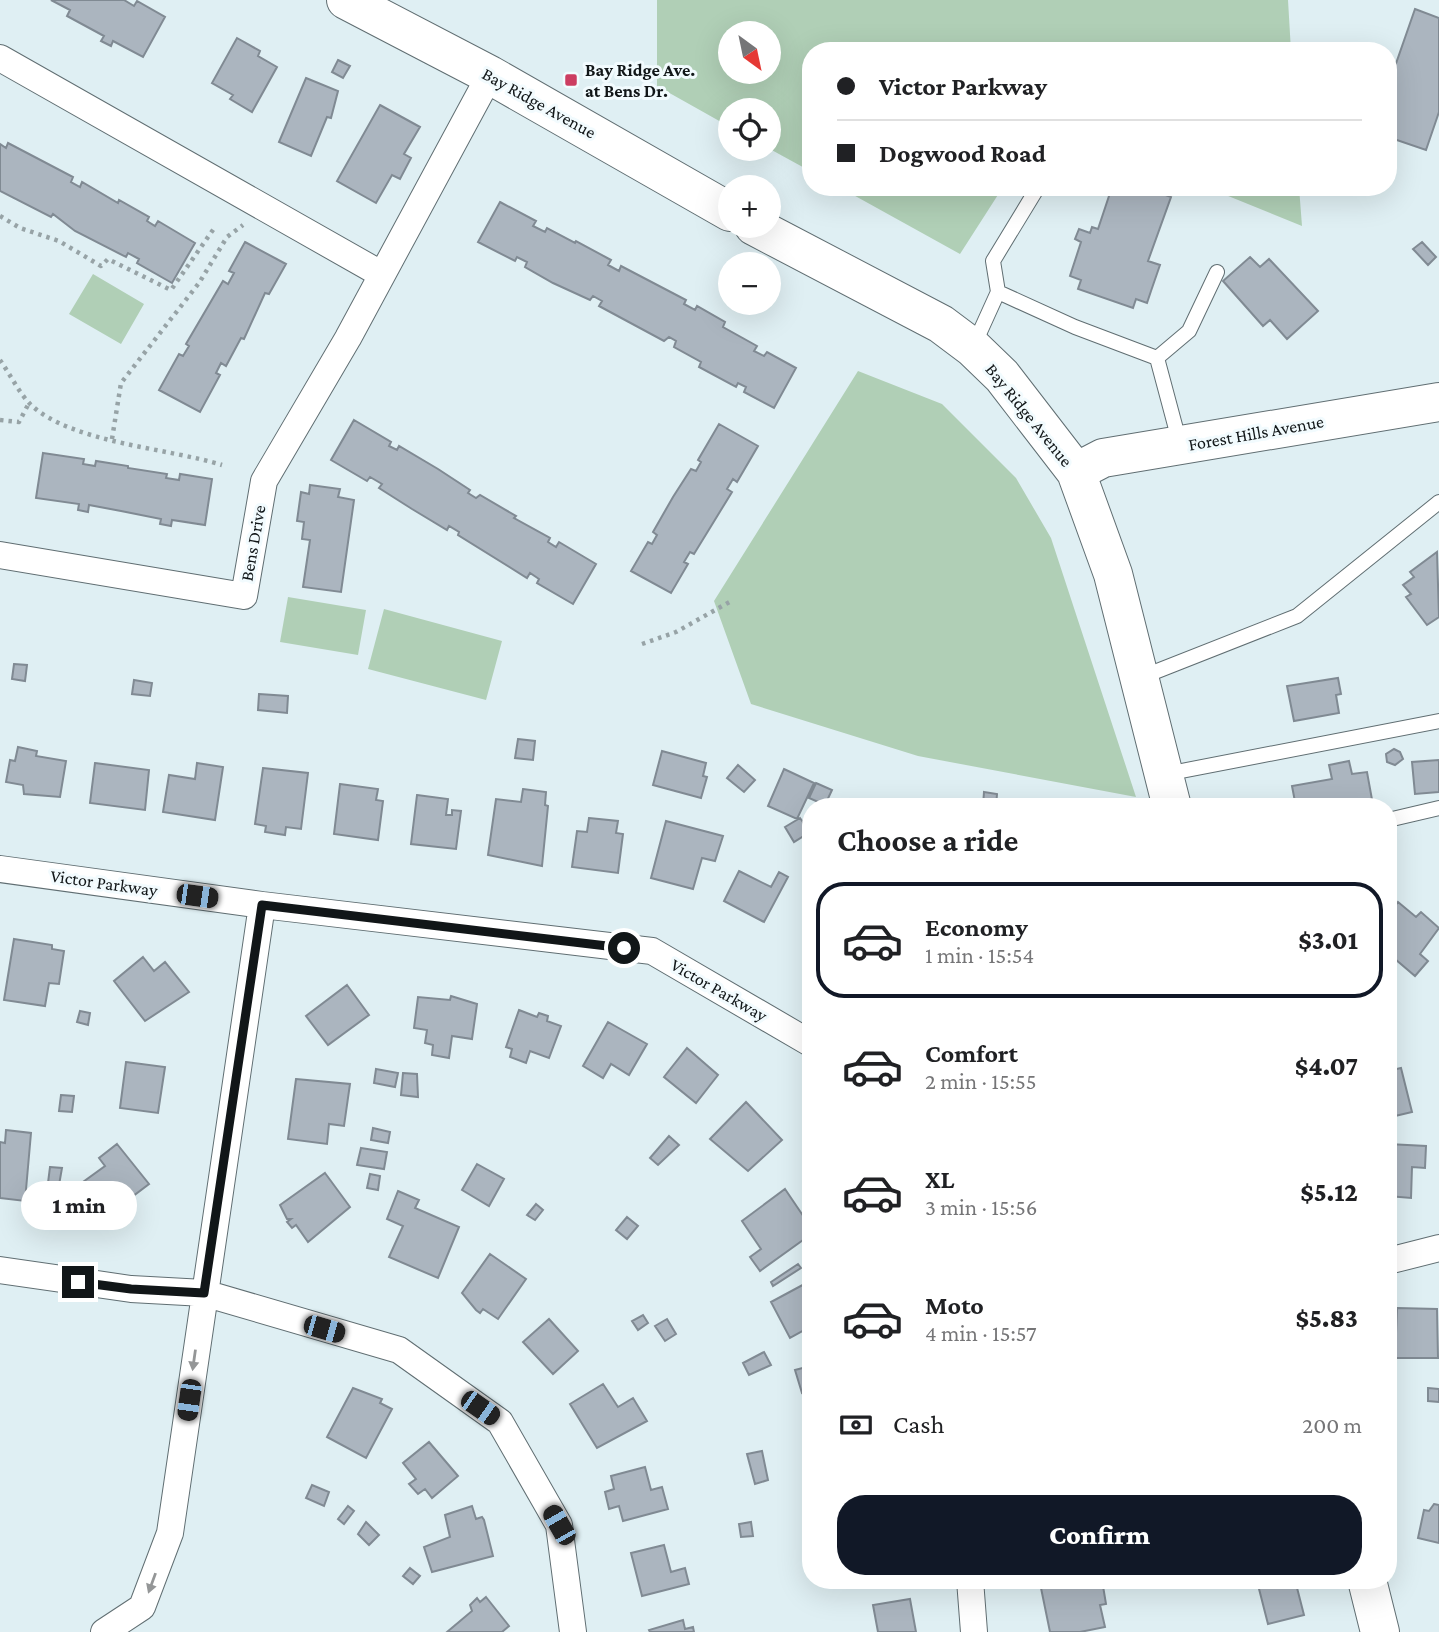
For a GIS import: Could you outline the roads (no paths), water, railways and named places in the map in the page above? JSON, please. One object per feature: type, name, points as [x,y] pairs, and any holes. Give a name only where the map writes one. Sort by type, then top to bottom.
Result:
[{"type":"main road","name":"Bay Ridge Avenue","points":[[351,1],[491,75],[718,205]]},
{"type":"main road","name":"Bay Ridge Avenue","points":[[777,238],[940,324],[972,348],[1002,376],[1076,472],[1113,574],[1168,791]]},
{"type":"main road","name":"Forest Hills Avenue","points":[[1076,472],[1103,458],[1439,402]]},
{"type":"main road","points":[[1369,1589],[1380,1632]]},
{"type":"street","points":[[0,58],[381,274]]},
{"type":"street","name":"Bens Drive","points":[[0,555],[244,596],[264,481],[348,338],[491,75]]},
{"type":"street","name":"Victor Parkway","points":[[0,869],[262,905],[652,951],[802,1038]]},
{"type":"street","points":[[104,1632],[142,1607],[170,1533],[262,905]]},
{"type":"street","points":[[1397,1259],[1439,1248]]},
{"type":"street","points":[[0,1270],[131,1289],[204,1293],[399,1350],[500,1422],[559,1525],[573,1632]]},
{"type":"street","points":[[971,1589],[974,1632]]},
{"type":"lane","points":[[972,348],[998,292],[993,261],[1033,196]]},
{"type":"lane","points":[[1157,358],[1189,331],[1217,272]]},
{"type":"lane","points":[[998,292],[1075,327],[1157,358]]},
{"type":"lane","points":[[1157,358],[1181,445]]},
{"type":"lane","points":[[1140,678],[1297,616],[1439,502]]},
{"type":"lane","points":[[1168,791],[1439,722]]},
{"type":"lane","points":[[1397,818],[1439,808]]},
{"type":"place","name":"Bay Ridge Ave. at Bens Dr.","points":[[571,80]]}]
